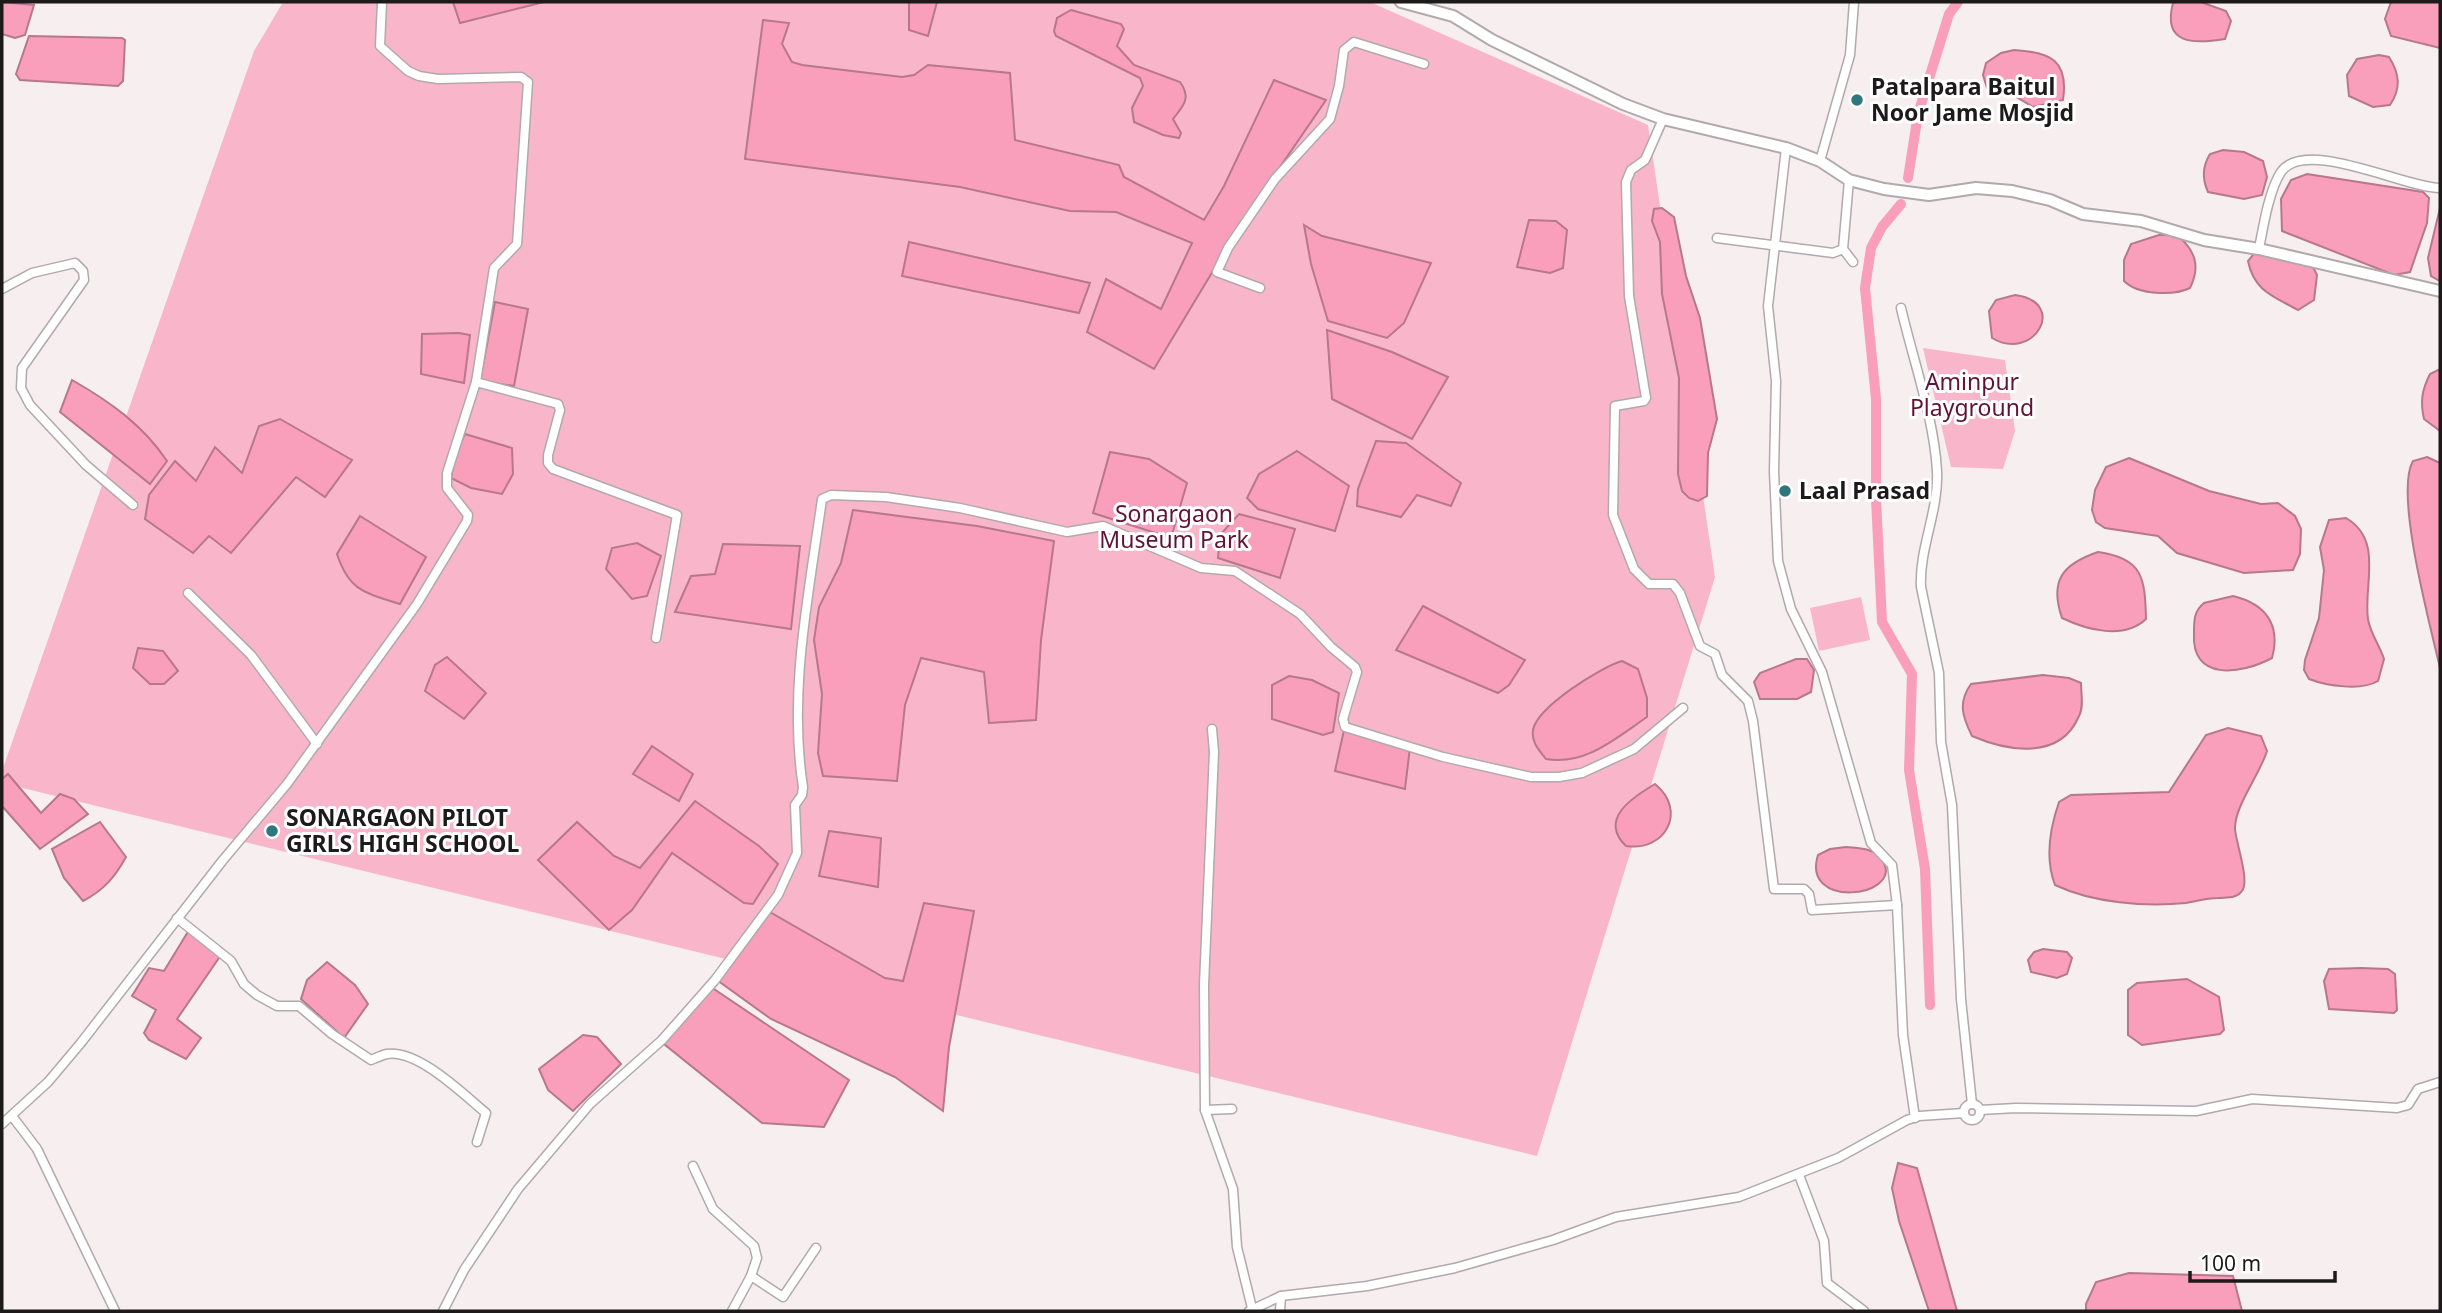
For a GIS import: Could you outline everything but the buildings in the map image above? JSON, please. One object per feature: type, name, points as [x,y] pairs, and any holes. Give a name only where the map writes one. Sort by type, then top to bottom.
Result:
[{"type":"street","points":[[2,1124],[48,1082],[72,1054],[317,744],[417,604],[465,527],[468,515],[446,484],[476,382],[494,268],[517,244],[528,82],[521,77],[438,79],[408,71],[380,46],[382,2]]},
{"type":"street","points":[[1401,2],[1453,16],[1492,40],[1623,104],[1663,119],[1786,148],[1820,161],[1849,180],[1884,189],[1929,195],[1976,188],[2012,191],[2083,214],[2141,221],[2204,240],[2259,249],[2440,291]]},
{"type":"street","points":[[1820,161],[1850,55],[1854,2]]},
{"type":"street","points":[[1260,288],[1217,271],[1228,248],[1275,178],[1330,119],[1339,86],[1343,50],[1354,42],[1423,64]]},
{"type":"street","points":[[1663,119],[1645,160],[1631,170],[1626,182],[1629,296],[1646,398],[1644,401],[1618,403],[1615,406],[1613,514],[1634,569],[1649,584],[1673,584],[1680,593],[1700,646],[1715,654],[1722,675],[1748,701],[1753,721],[1774,889],[1804,890],[1809,894],[1812,910],[1897,905]]},
{"type":"street","points":[[1786,148],[1768,306],[1776,381],[1774,471],[1778,561],[1791,609],[1822,672],[1871,843],[1892,865],[1897,905],[1903,1035],[1915,1118]]},
{"type":"street","points":[[2259,249],[2265,214],[2280,174],[2291,162],[2312,160],[2348,165],[2440,188]]},
{"type":"street","points":[[1849,180],[1843,249],[1853,262]]},
{"type":"street","points":[[1717,238],[1833,253],[1843,249]]},
{"type":"street","points":[[2,289],[32,274],[75,263],[83,271],[83,280],[22,368],[21,388],[30,405],[86,465],[133,505]]},
{"type":"street","points":[[1901,309],[1930,426],[1937,470],[1936,506],[1920,574],[1939,673],[1941,742],[1952,805],[1960,912],[1961,999],[1972,1104],[1980,1110],[2016,1108],[2196,1111],[2252,1099],[2396,1108],[2408,1105],[2418,1089],[2440,1082]]},
{"type":"street","points":[[476,382],[558,404],[560,410],[548,463],[560,473],[677,515],[656,638]]},
{"type":"street","points":[[443,1311],[464,1270],[518,1189],[590,1104],[662,1040],[715,980],[782,885],[797,853],[795,805],[802,795],[803,787],[796,734],[804,618],[822,499],[831,495],[886,497],[960,508],[1066,532],[1103,526],[1201,569],[1235,572],[1300,614],[1331,647],[1355,667],[1357,672],[1343,719],[1345,727],[1443,757],[1531,777],[1581,773],[1634,749],[1683,708]]},
{"type":"street","points":[[188,593],[251,655],[317,744]]},
{"type":"street","points":[[1212,729],[1214,752],[1204,985],[1205,1110],[1233,1189],[1237,1247],[1250,1310],[1281,1296],[1367,1286],[1455,1268],[1553,1240],[1616,1217],[1739,1197],[1799,1175],[1915,1118],[1964,1113]]},
{"type":"street","points":[[177,918],[231,961],[244,984],[257,995],[277,1006],[299,1006],[332,1034],[371,1060],[389,1054],[413,1059],[441,1076],[486,1113],[477,1142]]},
{"type":"street","points":[[1964,1113],[1965,1108],[1972,1104]]},
{"type":"street","points":[[1205,1110],[1232,1109]]},
{"type":"street","points":[[1964,1113],[1972,1121],[1980,1116],[1980,1110]]},
{"type":"street","points":[[12,1116],[37,1149],[116,1311]]},
{"type":"street","points":[[693,1166],[713,1209],[754,1246],[757,1258],[751,1276],[732,1311]]},
{"type":"street","points":[[1799,1175],[1824,1241],[1827,1283],[1864,1311]]},
{"type":"street","points":[[751,1276],[783,1297],[816,1248]]},
{"type":"street","points":[[1280,1311],[1281,1296]]},
{"type":"green space","name":"Sonargaon Museum Park","points":[[283,2],[1370,2],[1648,125],[1715,577],[1537,1156],[2,783],[2,771],[254,51]]},
{"type":"green space","name":"Aminpur Playground","points":[[1923,348],[2005,360],[2015,431],[2003,469],[1951,467]]},
{"type":"green space","points":[[1861,597],[1870,640],[1819,651],[1810,608]]},
{"type":"shaded area","points":[[2,2],[34,5],[25,35],[15,38],[2,34]]},
{"type":"shaded area","points":[[453,2],[544,2],[460,23]]},
{"type":"shaded area","points":[[909,2],[937,2],[928,36],[909,30]]},
{"type":"shaded area","points":[[2201,2],[2226,11],[2231,21],[2225,39],[2192,41],[2176,34],[2171,17],[2173,3]]},
{"type":"shaded area","points":[[2391,2],[2440,2],[2440,48],[2391,36],[2385,19]]},
{"type":"shaded area","points":[[1071,10],[1121,24],[1124,29],[1117,46],[1134,65],[1180,82],[1186,97],[1173,119],[1181,133],[1179,138],[1163,135],[1134,122],[1132,108],[1143,86],[1140,78],[1056,36],[1054,31],[1057,18]]},
{"type":"shaded area","points":[[763,20],[789,23],[782,44],[792,62],[802,65],[902,77],[914,75],[928,65],[1010,73],[1015,140],[1119,165],[1124,177],[1204,220],[1224,186],[1274,80],[1326,100],[1243,221],[1154,369],[1087,332],[1106,279],[1161,309],[1192,243],[1116,212],[1070,211],[960,187],[745,159]]},
{"type":"shaded area","points":[[29,36],[122,38],[125,40],[123,81],[118,86],[20,80],[16,74]]},
{"type":"shaded area","points":[[2014,50],[2047,56],[2060,67],[2064,86],[2063,100],[2033,107],[2013,95],[1987,88],[1983,75],[1986,63],[2001,53]]},
{"type":"shaded area","points":[[2379,55],[2389,57],[2393,63],[2397,87],[2390,105],[2373,107],[2349,96],[2347,75],[2357,59]]},
{"type":"shaded area","points":[[2223,150],[2244,152],[2263,161],[2267,177],[2262,195],[2244,199],[2208,192],[2204,178],[2205,164],[2210,154]]},
{"type":"shaded area","points":[[2307,174],[2423,192],[2429,198],[2427,223],[2410,272],[2394,275],[2282,231],[2281,199],[2291,180]]},
{"type":"shaded area","points":[[1662,208],[1674,217],[1686,276],[1700,318],[1717,419],[1708,453],[1707,496],[1698,501],[1689,498],[1682,491],[1678,474],[1679,378],[1662,294],[1660,242],[1652,221],[1654,209]]},
{"type":"shaded area","points":[[2440,208],[2440,281],[2431,276],[2428,258]]},
{"type":"shaded area","points":[[1529,220],[1556,221],[1567,230],[1563,268],[1550,273],[1517,267]]},
{"type":"shaded area","points":[[1304,225],[1322,236],[1431,263],[1404,323],[1387,338],[1328,321],[1311,264]]},
{"type":"shaded area","points":[[2159,235],[2177,235],[2192,253],[2195,273],[2190,288],[2156,293],[2130,286],[2124,281],[2124,260],[2131,244]]},
{"type":"shaded area","points":[[909,242],[1090,283],[1079,313],[902,276]]},
{"type":"shaded area","points":[[2257,250],[2311,263],[2317,275],[2314,300],[2298,310],[2266,292],[2255,279],[2248,261]]},
{"type":"shaded area","points":[[2015,295],[2031,300],[2040,308],[2043,318],[2032,337],[2021,343],[2007,344],[1992,338],[1989,311],[1996,300]]},
{"type":"shaded area","points":[[495,302],[528,309],[514,386],[480,381]]},
{"type":"shaded area","points":[[1327,330],[1392,352],[1448,377],[1412,439],[1332,399]]},
{"type":"shaded area","points":[[422,334],[470,335],[464,383],[421,374]]},
{"type":"shaded area","points":[[2440,369],[2440,431],[2424,419],[2422,401],[2430,374]]},
{"type":"shaded area","points":[[72,380],[124,415],[158,448],[167,461],[150,484],[60,412]]},
{"type":"shaded area","points":[[280,419],[352,460],[325,497],[296,477],[231,553],[209,536],[193,553],[145,519],[149,495],[175,461],[196,481],[215,447],[242,473],[259,426]]},
{"type":"shaded area","points":[[465,434],[512,448],[513,474],[502,494],[471,488],[451,478],[455,455]]},
{"type":"shaded area","points":[[1376,441],[1406,443],[1461,483],[1451,506],[1417,495],[1401,517],[1357,506],[1358,489]]},
{"type":"shaded area","points":[[1297,451],[1349,486],[1335,531],[1258,509],[1247,498],[1259,474]]},
{"type":"shaded area","points":[[1110,452],[1149,459],[1187,483],[1171,538],[1093,513]]},
{"type":"shaded area","points":[[2427,457],[2440,463],[2440,668],[2416,562],[2408,501],[2408,477],[2413,461]]},
{"type":"shaded area","points":[[2129,458],[2209,491],[2261,504],[2278,503],[2295,516],[2301,529],[2300,554],[2293,570],[2244,573],[2177,553],[2158,536],[2105,528],[2096,522],[2092,510],[2095,490],[2106,467]]},
{"type":"shaded area","points":[[853,510],[977,526],[1054,541],[1041,640],[1036,720],[989,723],[984,672],[921,658],[905,705],[897,781],[823,776],[818,753],[822,694],[814,640],[819,607],[841,563]]},
{"type":"shaded area","points":[[1239,514],[1295,529],[1280,578],[1218,558],[1220,535]]},
{"type":"shaded area","points":[[360,516],[426,557],[400,604],[360,589],[347,576],[342,566],[337,554]]},
{"type":"shaded area","points":[[2346,518],[2358,527],[2365,538],[2369,564],[2368,619],[2384,659],[2378,681],[2353,687],[2316,682],[2309,679],[2304,670],[2319,618],[2324,570],[2320,547],[2329,520]]},
{"type":"shaded area","points":[[637,543],[661,556],[647,596],[632,599],[606,569],[612,548]]},
{"type":"shaded area","points":[[723,544],[800,546],[791,629],[675,612],[691,576],[715,574]]},
{"type":"shaded area","points":[[2098,552],[2124,559],[2138,572],[2144,592],[2146,619],[2137,625],[2105,631],[2062,618],[2057,593],[2062,575],[2076,562]]},
{"type":"shaded area","points":[[2233,596],[2254,604],[2268,618],[2274,636],[2272,658],[2246,668],[2220,670],[2200,660],[2195,649],[2196,613],[2204,603]]},
{"type":"shaded area","points":[[1423,606],[1525,660],[1509,685],[1498,693],[1396,650]]},
{"type":"shaded area","points":[[138,648],[163,651],[178,671],[164,684],[150,684],[133,668]]},
{"type":"shaded area","points":[[447,657],[486,693],[464,719],[425,691],[435,665]]},
{"type":"shaded area","points":[[1796,659],[1807,659],[1814,670],[1811,692],[1797,699],[1760,699],[1754,682],[1760,673]]},
{"type":"shaded area","points":[[1622,661],[1638,669],[1647,698],[1647,717],[1587,754],[1560,760],[1546,759],[1533,738],[1537,721],[1571,689]]},
{"type":"shaded area","points":[[2043,675],[2069,678],[2081,683],[2081,712],[2070,730],[2059,740],[2046,746],[2016,748],[1972,736],[1963,709],[1964,697],[1971,684]]},
{"type":"shaded area","points":[[1289,676],[1312,680],[1339,693],[1333,732],[1323,735],[1272,719],[1272,685]]},
{"type":"shaded area","points":[[2228,728],[2261,736],[2267,751],[2236,820],[2235,829],[2244,879],[2240,894],[2186,903],[2137,904],[2102,900],[2055,885],[2050,865],[2050,844],[2059,802],[2071,795],[2169,792],[2206,735]]},
{"type":"shaded area","points":[[1344,730],[1410,747],[1405,789],[1335,771]]},
{"type":"shaded area","points":[[652,746],[693,774],[679,801],[633,774]]},
{"type":"shaded area","points":[[8,774],[41,813],[60,794],[74,799],[88,814],[40,849],[2,806],[2,779]]},
{"type":"shaded area","points":[[1655,784],[1670,806],[1668,827],[1652,843],[1626,846],[1618,836],[1617,818],[1629,802]]},
{"type":"shaded area","points":[[695,801],[759,846],[778,864],[753,904],[744,903],[672,853],[632,910],[609,930],[538,860],[577,822],[614,856],[640,868]]},
{"type":"shaded area","points":[[100,822],[126,857],[108,882],[83,901],[64,878],[52,849]]},
{"type":"shaded area","points":[[829,831],[881,838],[878,887],[819,876]]},
{"type":"shaded area","points":[[1846,847],[1868,850],[1881,858],[1885,875],[1878,884],[1866,890],[1851,892],[1836,890],[1823,884],[1817,872],[1818,855],[1830,849]]},
{"type":"shaded area","points":[[924,903],[974,911],[949,1047],[943,1111],[895,1077],[771,1019],[717,980],[768,911],[885,978],[903,981]]},
{"type":"shaded area","points":[[189,930],[221,955],[177,1019],[201,1038],[186,1059],[149,1040],[144,1033],[156,1010],[132,996],[149,968],[164,971]]},
{"type":"shaded area","points":[[2043,949],[2067,952],[2072,958],[2067,974],[2057,978],[2031,972],[2028,960],[2034,952]]},
{"type":"shaded area","points":[[327,962],[355,985],[368,1004],[344,1038],[301,999],[307,980]]},
{"type":"shaded area","points":[[2329,969],[2388,969],[2395,974],[2397,1010],[2394,1013],[2329,1009],[2324,981]]},
{"type":"shaded area","points":[[2187,979],[2219,997],[2224,1030],[2220,1034],[2142,1045],[2128,1035],[2128,990],[2137,983]]},
{"type":"shaded area","points":[[711,987],[849,1080],[824,1127],[762,1123],[664,1044]]},
{"type":"shaded area","points":[[583,1035],[597,1037],[621,1064],[573,1111],[548,1090],[539,1069]]},
{"type":"shaded area","points":[[1898,1163],[1917,1168],[1957,1311],[1929,1311],[1899,1221],[1892,1188]]},
{"type":"shaded area","points":[[2129,1273],[2233,1276],[2242,1311],[2086,1311],[2086,1304],[2096,1282]]},
{"type":"waterway","points":[[1908,178],[1918,114],[1949,14],[1958,2]]},
{"type":"waterway","points":[[1901,204],[1882,227],[1871,248],[1865,288],[1876,399],[1876,499],[1882,622],[1912,674],[1909,770],[1925,869],[1930,1005]]},
{"type":"place","name":"Patalpara Baitul Noor Jame Mosjid","points":[[1857,100]]},
{"type":"place","name":"Laal Prasad","points":[[1785,491]]},
{"type":"place","name":"SONARGAON PILOT GIRLS HIGH SCHOOL","points":[[272,831]]}]
